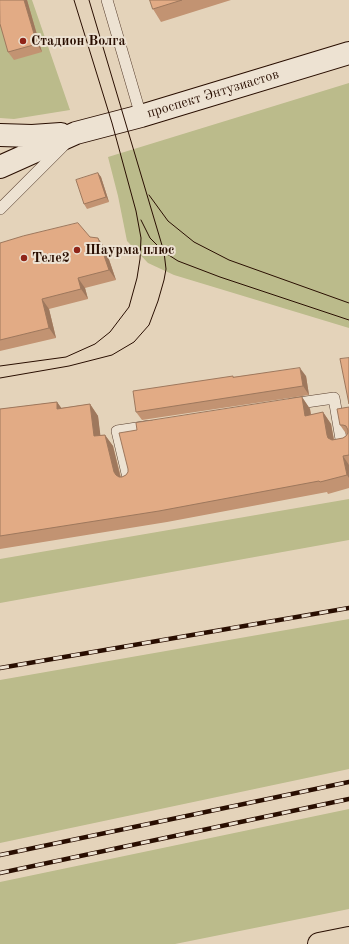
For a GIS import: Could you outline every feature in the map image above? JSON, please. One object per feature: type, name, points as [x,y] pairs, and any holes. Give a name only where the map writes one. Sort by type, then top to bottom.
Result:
[{"type":"main road","name":"проспект Энтузиастов","points":[[0,167],[76,133],[141,116],[349,54]]},
{"type":"main road","name":"проспект Энтузиастов","points":[[0,135],[32,136],[76,133]]},
{"type":"main road","points":[[323,944],[349,938]]},
{"type":"lane","points":[[107,0],[141,116]]},
{"type":"lane","points":[[0,209],[76,133]]},
{"type":"lane","points":[[280,406],[334,398],[342,445],[349,443]]},
{"type":"lane","points":[[129,482],[117,431],[163,424]]},
{"type":"green space","name":"Стадион Волга","points":[[0,0],[32,0],[70,110],[14,119],[0,118]]},
{"type":"green space","points":[[349,83],[349,328],[174,275],[148,263],[127,241],[108,157]]},
{"type":"green space","points":[[349,499],[349,540],[0,603],[0,559]]},
{"type":"green space","points":[[349,619],[349,769],[0,843],[0,680]]},
{"type":"green space","points":[[349,809],[349,909],[175,944],[0,944],[0,882]]},
{"type":"building","points":[[0,0],[24,0],[37,44],[8,52],[0,24]]},
{"type":"building","points":[[150,0],[182,0],[153,9]]},
{"type":"building","points":[[98,173],[106,197],[84,204],[76,180]]},
{"type":"building","points":[[78,223],[90,237],[98,238],[109,270],[78,278],[81,289],[42,299],[49,328],[0,340],[0,243]]},
{"type":"building","points":[[349,358],[349,404],[340,359]]},
{"type":"building","points":[[300,368],[303,386],[136,412],[133,391],[233,376]]},
{"type":"building","points":[[302,397],[305,416],[323,412],[327,435],[328,438],[332,440],[343,438],[348,433],[346,426],[340,425],[337,409],[349,407],[349,455],[343,456],[347,475],[320,482],[159,511],[0,536],[0,409],[57,402],[57,409],[90,404],[94,436],[105,435],[114,472],[119,477],[122,477],[126,475],[128,469],[119,433],[137,430],[136,423]]},
{"type":"tram line","points":[[0,366],[66,357],[95,344],[110,332],[129,307],[137,278],[141,238],[136,211],[112,123],[74,0]]},
{"type":"tram line","points":[[0,378],[69,366],[112,355],[134,342],[149,325],[164,280],[166,269],[164,252],[89,0]]},
{"type":"tram line","points":[[149,195],[168,221],[194,242],[229,260],[349,303]]},
{"type":"tram line","points":[[141,220],[150,238],[164,252],[178,261],[220,277],[349,320]]},
{"type":"railway","points":[[0,668],[349,608]]},
{"type":"railway","points":[[0,855],[349,782]]},
{"type":"railway","points":[[0,873],[349,799]]},
{"type":"place","name":"Стадион Волга","points":[[23,41]]},
{"type":"place","name":"Шаурма плюс","points":[[77,250]]},
{"type":"place","name":"Теле2","points":[[24,258]]}]
